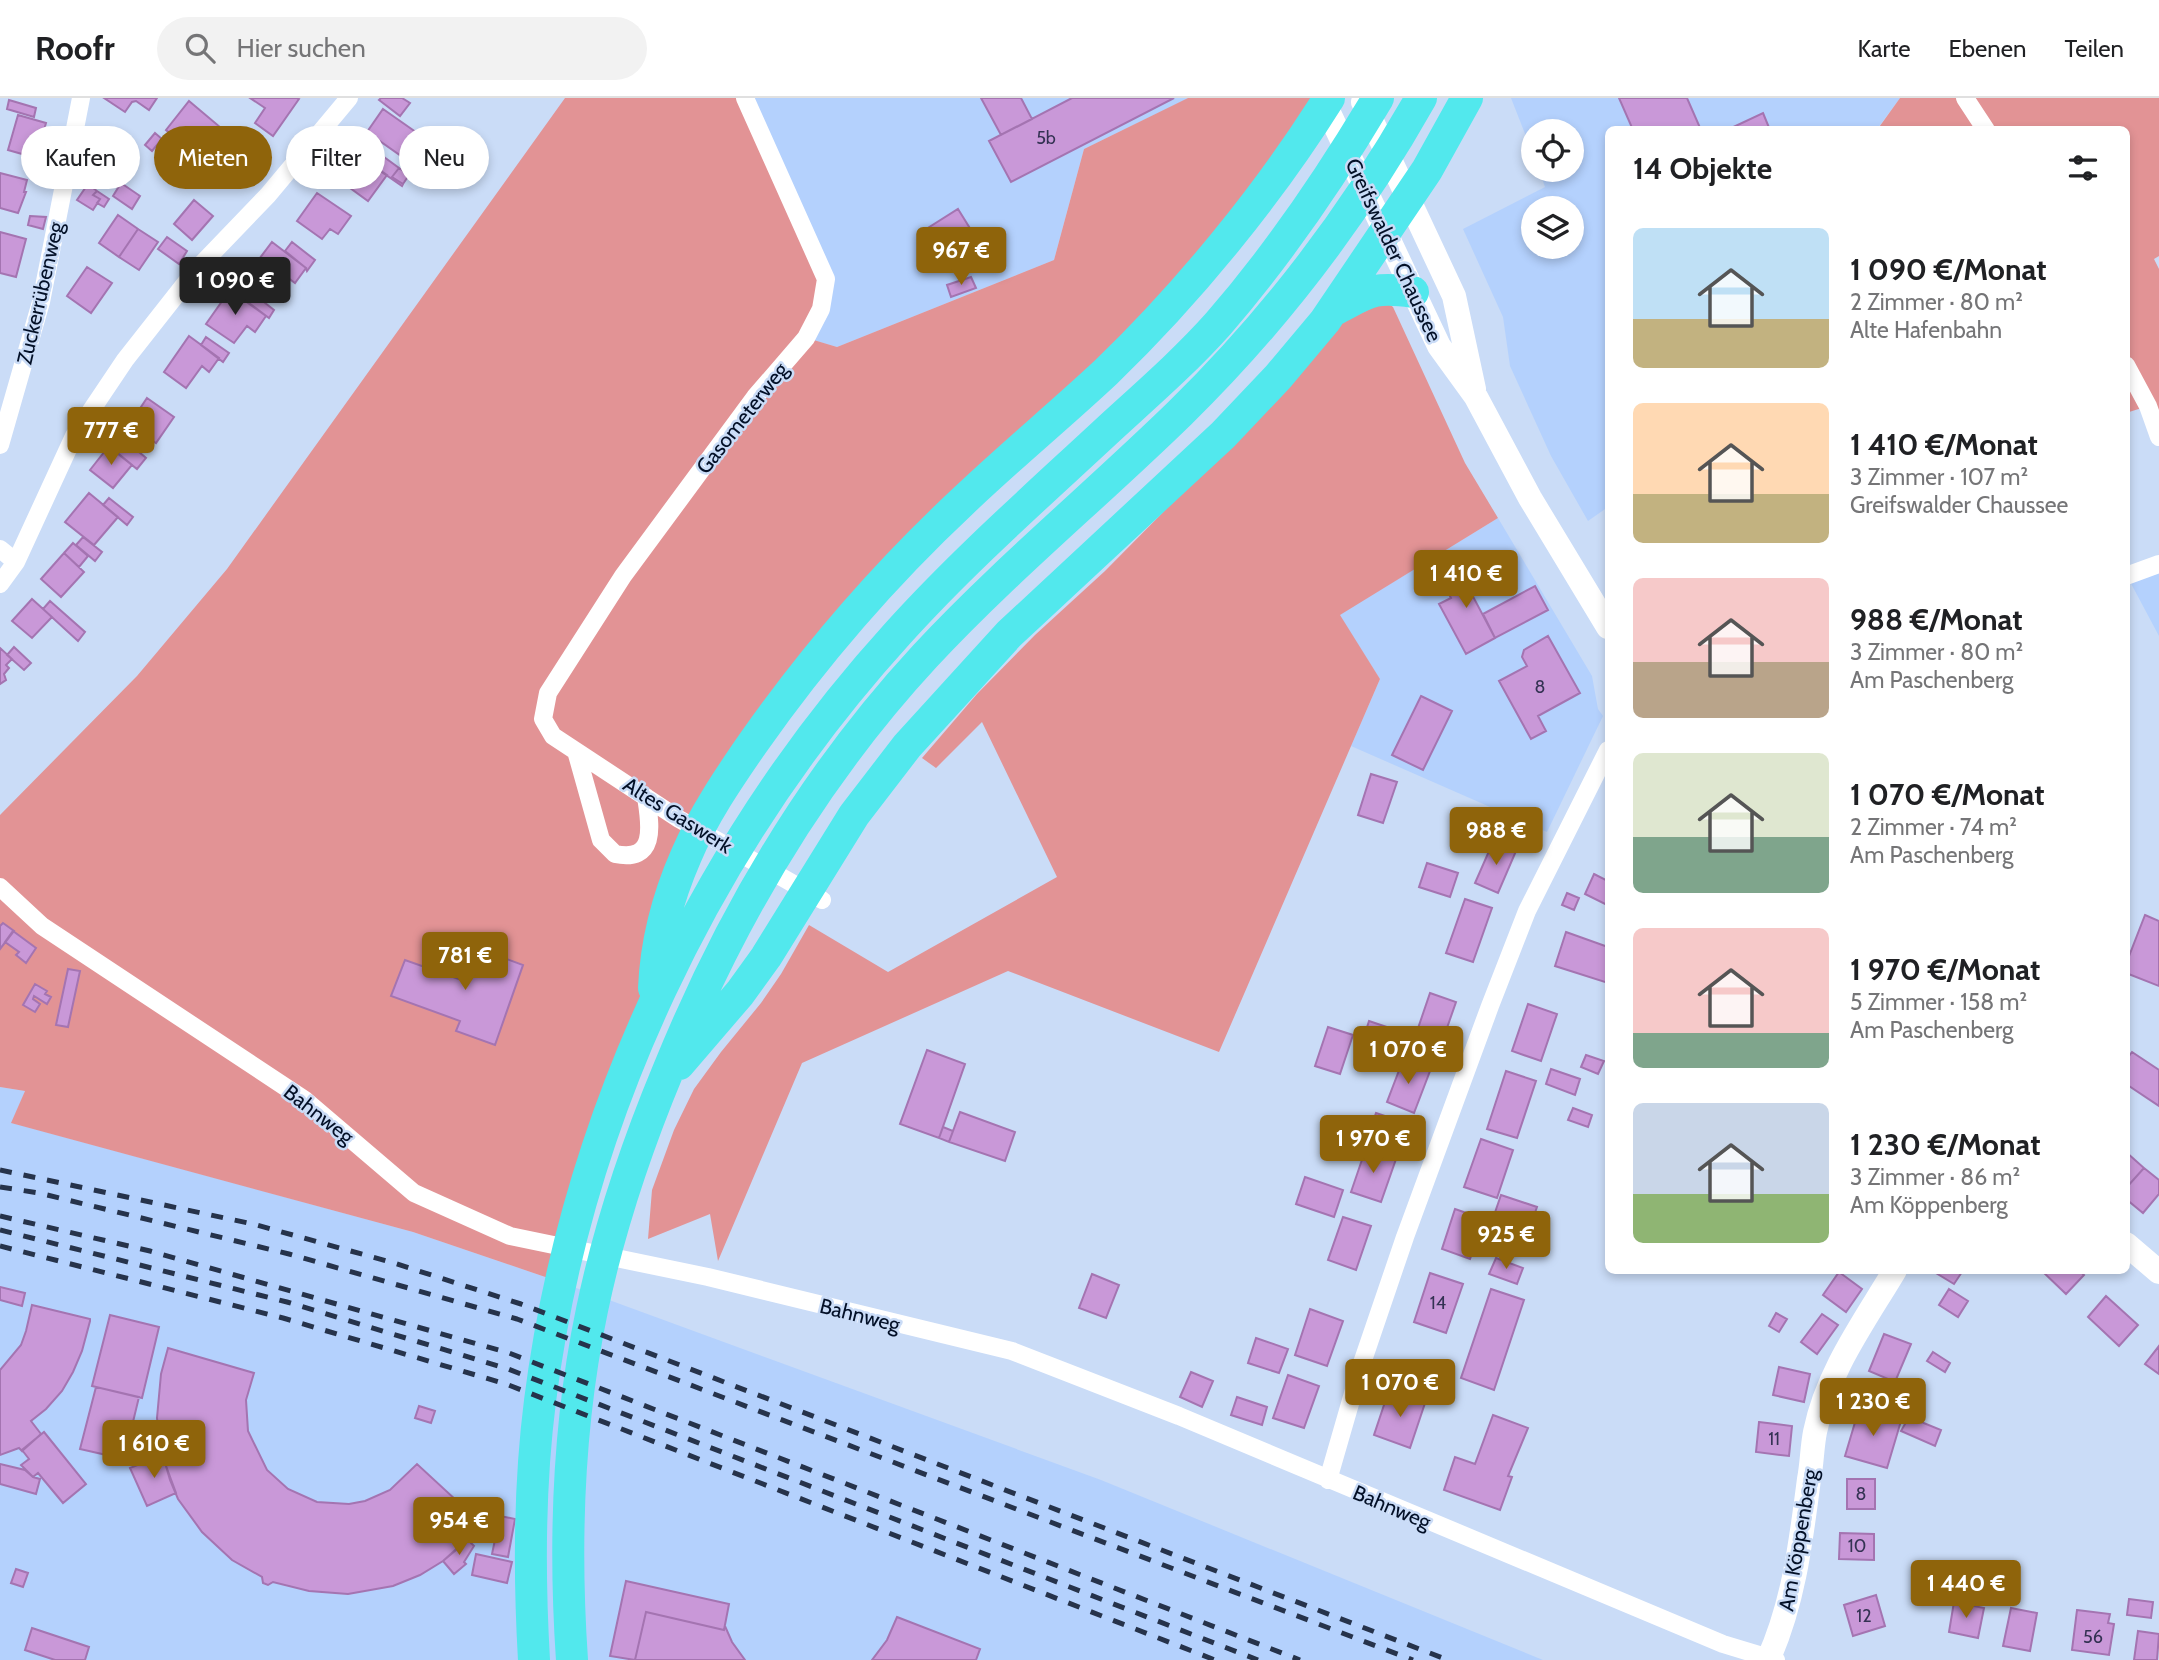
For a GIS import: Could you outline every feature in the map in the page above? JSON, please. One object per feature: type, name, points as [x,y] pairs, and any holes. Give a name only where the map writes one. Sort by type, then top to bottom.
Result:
[{"type":"highway","points":[[534,1660],[530,1524],[539,1404],[566,1251],[621,1083],[653,1003],[699,916],[758,815],[848,691],[900,631],[952,578],[1217,325],[1340,162],[1378,98]]},
{"type":"highway","points":[[572,1660],[567,1570],[568,1519],[572,1451],[592,1309],[611,1236],[642,1138],[691,1014],[725,942],[780,847],[821,786],[873,718],[924,657],[1181,412],[1240,350],[1331,242],[1381,166],[1421,98]]},
{"type":"highway","points":[[664,1080],[740,993],[766,957],[822,863],[879,781],[944,704],[1009,634],[1223,435],[1278,377],[1332,311],[1449,134],[1467,98]]},
{"type":"highway","points":[[653,1003],[655,958],[667,908],[685,857],[700,826],[739,763],[800,678],[833,637],[961,502],[1107,371],[1188,286],[1262,194],[1325,100]]},
{"type":"highway","points":[[1332,311],[1377,289],[1413,292]]},
{"type":"main road","name":"Greifswalder Chaussee","points":[[1361,98],[1454,296],[1476,397]]},
{"type":"main road","name":"Greifswalder Chaussee","points":[[1325,100],[1439,346],[1476,397],[1530,498],[1605,622]]},
{"type":"main road","points":[[2130,1247],[2159,1272]]},
{"type":"main road","name":"Am Köppenberg","points":[[1771,1659],[1791,1597],[1815,1433],[1830,1381],[1893,1274]]},
{"type":"street","name":"Zuckerrübenweg","points":[[0,445],[40,302],[81,98]]},
{"type":"street","points":[[0,584],[16,562],[74,436],[125,360],[195,271],[268,195],[349,98]]},
{"type":"street","name":"Gasometerweg","points":[[543,719],[548,693],[623,576],[755,397],[806,338],[821,309],[826,279],[745,98]]},
{"type":"street","points":[[1965,98],[1983,126]]},
{"type":"street","points":[[2130,372],[2148,406],[2159,437]]},
{"type":"street","points":[[0,549],[16,562]]},
{"type":"street","points":[[2130,575],[2159,564]]},
{"type":"street","name":"Altes Gaswerk","points":[[543,719],[553,736],[679,819],[822,900]]},
{"type":"street","points":[[576,751],[601,840],[615,854],[633,854],[646,844],[651,831],[646,797]]},
{"type":"street","points":[[1328,1480],[1360,1369],[1405,1237],[1499,983],[1527,911],[1605,756]]},
{"type":"street","name":"Bahnweg","points":[[0,887],[42,926],[305,1100],[414,1193],[510,1236],[708,1277],[1012,1351],[1179,1416],[1723,1644],[1771,1659]]},
{"type":"shaded area","points":[[565,98],[745,98],[826,279],[807,338],[837,347],[1054,260],[1084,149],[1188,98],[1322,98],[1262,194],[961,502],[712,805],[560,1282],[413,1232],[11,1123],[25,1091],[0,1087],[0,815],[137,676],[227,569]]},
{"type":"shaded area","points":[[745,98],[1189,98],[1084,149],[1054,260],[837,347],[806,338]]},
{"type":"shaded area","points":[[1511,98],[1900,98],[1879,126],[1605,126],[1605,509],[1588,521],[1551,456],[1510,366],[1503,317],[1463,229],[1521,199],[1521,259],[1584,259],[1584,196],[1527,196],[1545,187],[1543,182],[1584,182],[1584,119],[1521,119],[1521,123]]},
{"type":"shaded area","points":[[1900,98],[2159,98],[2159,256],[2154,259],[2159,269],[2159,437],[2148,406],[2130,412],[2130,126],[1880,126]]},
{"type":"shaded area","points":[[1386,301],[1393,307],[1465,463],[1498,518],[1340,615],[1380,679],[1219,1052],[1008,971],[802,1063],[718,1261],[710,1214],[648,1239],[652,1190],[674,1130],[694,1089],[761,1003],[809,925],[888,972],[1057,877],[982,722],[936,768],[922,758],[977,694],[1035,635],[1105,571],[1270,404],[1339,324]]},
{"type":"shaded area","points":[[1498,518],[1592,676],[1598,709],[1603,716],[1547,832],[1351,746],[1380,679],[1339,615]]},
{"type":"shaded area","points":[[2159,564],[2159,636],[2130,582],[2130,575]]},
{"type":"shaded area","points":[[0,1087],[25,1091],[12,1123],[413,1232],[560,1282],[1101,1480],[1543,1660],[0,1660]]},
{"type":"building","points":[[104,98],[157,98],[149,110],[136,101],[132,102],[125,112]]},
{"type":"building","points":[[250,98],[299,99],[273,136],[272,126],[259,126],[255,123],[265,108]]},
{"type":"building","points":[[402,98],[410,103],[400,116],[379,100]]},
{"type":"building","points":[[981,98],[1021,98],[1032,119],[1001,135]]},
{"type":"building","points":[[1072,98],[1174,98],[1011,182],[989,141]]},
{"type":"building","points":[[1619,98],[1687,98],[1699,126],[1631,126]]},
{"type":"building","points":[[9,100],[36,108],[34,117],[7,109]]},
{"type":"building","points":[[189,101],[219,126],[169,126]]},
{"type":"building","points":[[383,109],[407,126],[399,126],[399,154],[385,145],[385,126],[371,126]]},
{"type":"building","points":[[1763,113],[1768,126],[1735,126]]},
{"type":"building","points":[[18,115],[46,123],[45,126],[21,126],[21,154],[8,150]]},
{"type":"building","points":[[154,134],[152,151],[145,145]]},
{"type":"building","points":[[385,158],[399,168],[392,177],[399,184],[385,174]]},
{"type":"building","points":[[399,168],[399,181],[392,177]]},
{"type":"building","points":[[0,173],[21,178],[21,189],[26,192],[18,213],[0,208]]},
{"type":"building","points":[[85,189],[94,189],[97,191],[93,195],[100,199],[93,210],[77,200]]},
{"type":"building","points":[[117,189],[130,189],[140,196],[132,209],[113,196]]},
{"type":"building","points":[[352,189],[377,189],[368,201]]},
{"type":"building","points":[[97,191],[109,199],[104,207],[97,203],[100,199],[93,195]]},
{"type":"building","points":[[317,193],[351,216],[338,234],[330,229],[322,239],[297,221]]},
{"type":"building","points":[[194,200],[213,216],[192,240],[174,224]]},
{"type":"building","points":[[958,209],[971,230],[935,251],[923,231]]},
{"type":"building","points":[[118,215],[138,229],[119,257],[99,243]]},
{"type":"building","points":[[30,216],[46,217],[43,229],[28,225]]},
{"type":"building","points":[[138,229],[158,242],[139,270],[119,257]]},
{"type":"building","points":[[0,232],[26,239],[16,277],[0,273]]},
{"type":"building","points":[[167,237],[187,251],[179,264],[158,249]]},
{"type":"building","points":[[272,242],[306,268],[295,283],[287,277],[272,295],[247,275]]},
{"type":"building","points":[[292,242],[315,260],[307,271],[285,251]]},
{"type":"building","points":[[87,267],[112,283],[91,313],[67,296]]},
{"type":"building","points":[[971,277],[976,288],[951,297],[947,285]]},
{"type":"building","points":[[230,290],[266,316],[255,332],[247,326],[234,343],[206,324]]},
{"type":"building","points":[[251,292],[274,310],[269,318],[245,300]]},
{"type":"building","points":[[189,336],[219,358],[209,372],[202,366],[186,388],[164,372]]},
{"type":"building","points":[[206,337],[229,353],[223,362],[201,345]]},
{"type":"building","points":[[147,398],[174,417],[156,443],[129,425]]},
{"type":"building","points":[[123,421],[150,439],[143,450],[116,431]]},
{"type":"building","points":[[126,441],[146,458],[137,469],[117,453]]},
{"type":"building","points":[[109,446],[132,465],[113,488],[90,470]]},
{"type":"building","points":[[89,493],[118,517],[94,545],[65,522]]},
{"type":"building","points":[[109,498],[133,517],[127,525],[103,505]]},
{"type":"building","points":[[83,537],[102,552],[95,561],[76,545]]},
{"type":"building","points":[[73,543],[88,556],[79,567],[64,553]]},
{"type":"building","points":[[64,553],[84,572],[61,597],[41,579]]},
{"type":"building","points":[[1476,564],[1485,580],[1469,589],[1495,638],[1466,654],[1439,604],[1451,598],[1443,582]]},
{"type":"building","points":[[1535,586],[1548,610],[1495,638],[1483,614]]},
{"type":"building","points":[[32,599],[52,617],[32,638],[12,621]]},
{"type":"building","points":[[50,601],[85,632],[78,641],[43,609]]},
{"type":"building","points":[[1548,636],[1580,693],[1538,716],[1546,731],[1531,739],[1499,681],[1527,666],[1522,657],[1524,650]]},
{"type":"building","points":[[14,647],[31,663],[24,670],[7,655]]},
{"type":"building","points":[[0,648],[12,659],[6,665],[9,668],[4,674],[6,680],[0,684]]},
{"type":"building","points":[[1421,696],[1452,711],[1423,770],[1392,755]]},
{"type":"building","points":[[1371,774],[1397,782],[1383,823],[1358,815]]},
{"type":"building","points":[[1493,842],[1516,851],[1498,893],[1475,883]]},
{"type":"building","points":[[1427,863],[1458,873],[1450,897],[1419,887]]},
{"type":"building","points":[[1594,874],[1605,880],[1605,904],[1585,894]]},
{"type":"building","points":[[1567,893],[1579,898],[1574,910],[1562,905]]},
{"type":"building","points":[[1465,899],[1492,908],[1473,962],[1446,953]]},
{"type":"building","points":[[2145,915],[2159,921],[2159,986],[2130,975],[2130,954]]},
{"type":"building","points":[[3,923],[14,931],[0,949],[0,926]]},
{"type":"building","points":[[13,931],[36,948],[26,963],[16,955],[19,952],[5,942]]},
{"type":"building","points":[[1566,932],[1605,946],[1605,982],[1555,966]]},
{"type":"building","points":[[468,945],[523,965],[495,1045],[456,1031],[460,1021],[391,996],[405,960],[467,982],[470,972],[460,968]]},
{"type":"building","points":[[68,969],[80,971],[68,1027],[56,1025]]},
{"type":"building","points":[[35,984],[47,991],[45,994],[51,997],[47,1004],[34,996],[33,999],[40,1004],[35,1012],[23,1005]]},
{"type":"building","points":[[1430,993],[1456,1002],[1440,1048],[1414,1040]]},
{"type":"building","points":[[1528,1004],[1557,1014],[1541,1061],[1512,1051]]},
{"type":"building","points":[[1369,1021],[1402,1032],[1394,1054],[1362,1043]]},
{"type":"building","points":[[1328,1027],[1353,1035],[1340,1074],[1315,1066]]},
{"type":"building","points":[[927,1050],[965,1064],[939,1138],[900,1124]]},
{"type":"building","points":[[2132,1052],[2159,1070],[2159,1106],[2130,1087]]},
{"type":"building","points":[[1586,1055],[1604,1061],[1598,1074],[1581,1067]]},
{"type":"building","points":[[1403,1060],[1430,1071],[1414,1113],[1387,1102]]},
{"type":"building","points":[[1551,1069],[1580,1079],[1575,1095],[1546,1084]]},
{"type":"building","points":[[1506,1071],[1536,1081],[1517,1138],[1487,1129]]},
{"type":"building","points":[[1573,1108],[1592,1115],[1588,1127],[1568,1120]]},
{"type":"building","points":[[960,1112],[1015,1132],[1005,1161],[949,1142]]},
{"type":"building","points":[[1376,1113],[1400,1121],[1395,1134],[1372,1125]]},
{"type":"building","points":[[1372,1126],[1395,1134],[1389,1150],[1366,1142]]},
{"type":"building","points":[[943,1127],[953,1131],[949,1142],[939,1138]]},
{"type":"building","points":[[1481,1139],[1513,1150],[1497,1198],[1464,1187]]},
{"type":"building","points":[[1366,1148],[1396,1159],[1381,1202],[1351,1192]]},
{"type":"building","points":[[2130,1156],[2144,1168],[2130,1184]]},
{"type":"building","points":[[2144,1168],[2159,1180],[2159,1194],[2143,1213],[2130,1202],[2130,1184]]},
{"type":"building","points":[[1305,1177],[1343,1190],[1334,1217],[1296,1204]]},
{"type":"building","points":[[1501,1195],[1537,1207],[1527,1236],[1491,1224]]},
{"type":"building","points":[[1455,1209],[1484,1219],[1470,1259],[1442,1249]]},
{"type":"building","points":[[1343,1217],[1371,1226],[1356,1270],[1328,1260]]},
{"type":"building","points":[[1496,1258],[1523,1268],[1517,1284],[1489,1274]]},
{"type":"building","points":[[1430,1273],[1463,1284],[1446,1333],[1414,1322]]},
{"type":"building","points":[[1092,1274],[1119,1285],[1106,1318],[1079,1308]]},
{"type":"building","points":[[1838,1274],[1842,1274],[1862,1289],[1846,1312],[1823,1295]]},
{"type":"building","points":[[1938,1274],[1961,1274],[1954,1284]]},
{"type":"building","points":[[2045,1274],[2083,1274],[2066,1294]]},
{"type":"building","points":[[0,1287],[25,1293],[22,1306],[0,1300]]},
{"type":"building","points":[[1491,1289],[1524,1300],[1494,1390],[1461,1378]]},
{"type":"building","points":[[1949,1289],[1968,1301],[1958,1317],[1939,1305]]},
{"type":"building","points":[[2106,1296],[2138,1325],[2119,1346],[2088,1317]]},
{"type":"building","points":[[32,1305],[90,1321],[82,1351],[62,1391],[31,1421],[41,1434],[22,1451],[19,1448],[0,1455],[0,1370],[21,1345]]},
{"type":"building","points":[[1310,1309],[1343,1321],[1327,1366],[1295,1355]]},
{"type":"building","points":[[1776,1313],[1787,1319],[1779,1332],[1769,1326]]},
{"type":"building","points":[[1822,1314],[1838,1325],[1817,1354],[1801,1342]]},
{"type":"building","points":[[110,1315],[159,1327],[142,1398],[92,1386]]},
{"type":"building","points":[[1884,1334],[1911,1344],[1895,1382],[1869,1371]]},
{"type":"building","points":[[1256,1338],[1288,1349],[1279,1373],[1248,1363]]},
{"type":"building","points":[[2159,1346],[2159,1374],[2145,1364]]},
{"type":"building","points":[[168,1348],[254,1373],[246,1400],[248,1431],[267,1470],[288,1489],[317,1502],[349,1504],[365,1501],[390,1490],[417,1464],[483,1525],[443,1561],[420,1575],[393,1586],[348,1594],[309,1591],[273,1582],[268,1585],[263,1583],[262,1577],[232,1560],[202,1532],[178,1499],[170,1480],[160,1445],[157,1418],[161,1374]]},
{"type":"building","points":[[1933,1352],[1950,1363],[1945,1372],[1927,1361]]},
{"type":"building","points":[[1779,1367],[1810,1374],[1804,1402],[1773,1395]]},
{"type":"building","points":[[1191,1372],[1213,1381],[1202,1407],[1180,1397]]},
{"type":"building","points":[[1288,1375],[1319,1386],[1304,1428],[1273,1418]]},
{"type":"building","points":[[96,1387],[139,1397],[124,1459],[80,1449]]},
{"type":"building","points":[[1389,1390],[1425,1403],[1410,1448],[1374,1435]]},
{"type":"building","points":[[1237,1397],[1267,1407],[1262,1425],[1231,1415]]},
{"type":"building","points":[[419,1406],[435,1411],[431,1423],[415,1418]]},
{"type":"building","points":[[1859,1409],[1901,1421],[1887,1468],[1845,1456]]},
{"type":"building","points":[[1493,1415],[1528,1428],[1508,1476],[1512,1477],[1500,1510],[1444,1490],[1455,1457],[1475,1464]]},
{"type":"building","points":[[1909,1417],[1941,1430],[1935,1446],[1901,1431]]},
{"type":"building","points":[[1759,1422],[1792,1426],[1789,1456],[1756,1452]]},
{"type":"building","points":[[44,1432],[86,1484],[63,1503],[38,1473],[33,1477],[21,1465],[29,1459],[22,1450]]},
{"type":"building","points":[[162,1455],[176,1493],[147,1506],[130,1468]]},
{"type":"building","points":[[0,1464],[25,1470],[40,1479],[36,1494],[0,1484]]},
{"type":"building","points":[[1847,1479],[1875,1479],[1875,1509],[1847,1509]]},
{"type":"building","points":[[500,1516],[515,1519],[508,1557],[492,1554]]},
{"type":"building","points":[[1840,1533],[1874,1534],[1874,1560],[1839,1559]]},
{"type":"building","points":[[468,1540],[474,1546],[464,1562],[466,1564],[454,1574],[443,1561]]},
{"type":"building","points":[[476,1554],[512,1562],[507,1583],[472,1575]]},
{"type":"building","points":[[16,1569],[28,1573],[23,1587],[11,1583]]},
{"type":"building","points":[[626,1581],[729,1604],[724,1630],[646,1612],[635,1660],[610,1656]]},
{"type":"building","points":[[1876,1595],[1885,1626],[1853,1636],[1844,1605]]},
{"type":"building","points":[[2129,1599],[2153,1602],[2151,1618],[2127,1615]]},
{"type":"building","points":[[1954,1602],[1984,1608],[1978,1638],[1949,1632]]},
{"type":"building","points":[[2011,1608],[2037,1613],[2030,1651],[2003,1646]]},
{"type":"building","points":[[2077,1610],[2110,1614],[2108,1623],[2114,1624],[2109,1655],[2072,1650]]},
{"type":"building","points":[[646,1612],[724,1630],[725,1626],[745,1660],[635,1660]]},
{"type":"building","points":[[897,1617],[980,1649],[976,1660],[872,1660],[887,1640]]},
{"type":"building","points":[[32,1628],[89,1647],[85,1660],[55,1660],[25,1650]]},
{"type":"building","points":[[2138,1631],[2159,1634],[2157,1660],[2134,1660]]},
{"type":"railway","points":[[0,1170],[253,1224],[394,1263],[521,1304],[1448,1660]]},
{"type":"railway","points":[[0,1187],[39,1193],[289,1254],[517,1319],[1413,1660]]},
{"type":"railway","points":[[0,1216],[150,1251],[509,1353],[1300,1660]]},
{"type":"railway","points":[[0,1230],[287,1302],[508,1369],[1258,1660]]},
{"type":"railway","points":[[0,1246],[283,1318],[506,1384],[1215,1660]]}]
